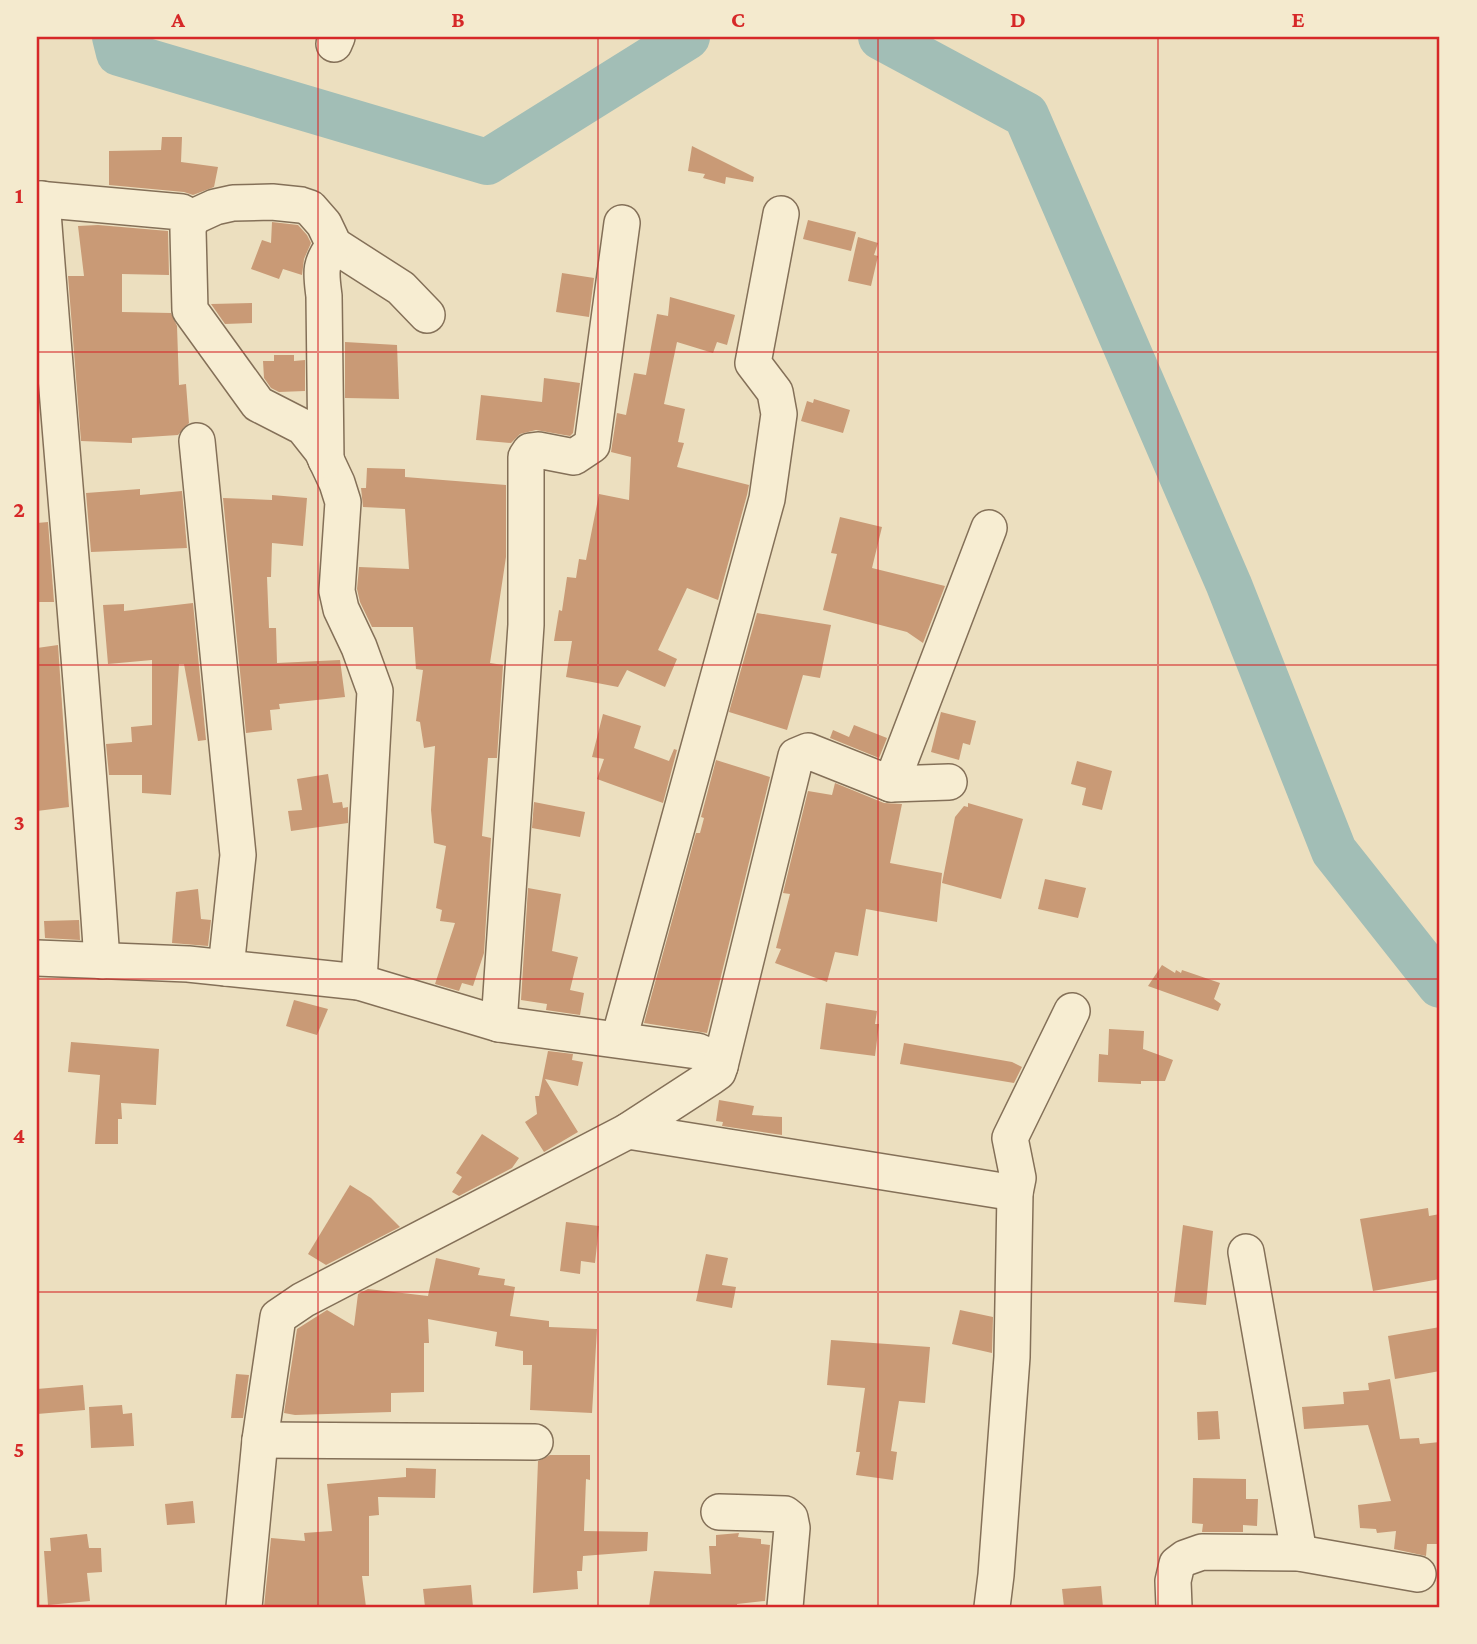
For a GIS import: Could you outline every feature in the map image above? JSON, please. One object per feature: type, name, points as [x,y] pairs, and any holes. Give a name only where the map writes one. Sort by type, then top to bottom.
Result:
[{"type":"street","points":[[102,961],[85,713],[39,199],[181,212],[191,218]]},
{"type":"street","points":[[191,218],[215,207],[233,203],[301,205],[316,213],[334,245],[401,288],[427,316]]},
{"type":"street","points":[[619,1039],[767,499],[779,414],[775,392],[753,363],[781,214]]},
{"type":"street","points":[[191,218],[188,230],[190,310],[258,404],[303,427],[326,460],[342,502],[337,591],[341,609],[375,691],[359,982]]},
{"type":"street","points":[[499,1024],[526,625],[526,457],[530,451],[538,450],[575,457],[592,445],[622,223]]},
{"type":"street","points":[[326,460],[324,296],[321,270],[322,263],[334,245]]},
{"type":"street","points":[[197,441],[238,856],[226,968]]},
{"type":"street","points":[[891,784],[989,528]]},
{"type":"street","points":[[244,1607],[260,1440],[278,1317],[289,1308],[628,1131],[718,1072],[796,756],[808,751],[891,784],[949,782]]},
{"type":"street","points":[[37,958],[226,968],[359,982],[499,1024],[697,1051],[716,1059],[720,1066]]},
{"type":"street","points":[[992,1607],[1012,1357],[1015,1193],[1018,1178],[1010,1138],[1072,1010]]},
{"type":"street","points":[[628,1131],[1015,1193]]},
{"type":"street","points":[[1246,1252],[1299,1553]]},
{"type":"street","points":[[260,1440],[535,1442]]},
{"type":"street","points":[[719,1512],[785,1514],[790,1518],[792,1528],[785,1607]]},
{"type":"street","points":[[1174,1607],[1173,1581],[1177,1564],[1202,1552],[1299,1553],[1418,1574]]},
{"type":"building","points":[[162,137],[182,137],[181,162],[218,167],[214,187],[193,195],[109,185],[109,151],[161,150]]},
{"type":"building","points":[[692,146],[754,177],[753,182],[726,177],[725,184],[703,178],[705,174],[688,171]]},
{"type":"building","points":[[808,220],[856,232],[851,251],[803,239]]},
{"type":"building","points":[[272,222],[298,225],[307,235],[311,243],[304,259],[302,275],[283,269],[279,279],[251,269],[262,240],[271,243]]},
{"type":"building","points":[[98,225],[168,231],[169,275],[122,274],[122,312],[171,313],[177,326],[179,385],[186,384],[189,423],[178,435],[132,438],[132,443],[81,441],[68,276],[84,276],[78,226]]},
{"type":"building","points":[[858,237],[878,243],[871,286],[848,281]]},
{"type":"building","points":[[562,273],[594,278],[589,317],[556,312]]},
{"type":"building","points":[[670,297],[735,315],[727,345],[717,342],[713,353],[677,342],[664,404],[685,409],[678,442],[684,443],[677,467],[749,485],[747,495],[718,600],[687,588],[658,650],[677,659],[665,687],[627,670],[618,687],[566,677],[572,641],[554,641],[567,577],[576,578],[579,559],[586,560],[599,494],[629,500],[631,457],[611,452],[617,413],[626,415],[634,373],[646,375],[657,314],[668,316]]},
{"type":"building","points":[[252,303],[252,323],[225,324],[211,304]]},
{"type":"building","points":[[345,342],[397,345],[399,399],[345,398]]},
{"type":"building","points":[[274,355],[294,355],[294,361],[305,360],[305,391],[279,392],[271,388],[264,378],[263,361],[274,361]]},
{"type":"building","points":[[544,378],[580,383],[573,433],[570,436],[536,430],[520,434],[511,443],[476,440],[481,395],[542,402]]},
{"type":"building","points":[[814,399],[850,410],[843,433],[801,421],[807,401],[813,403]]},
{"type":"building","points":[[367,468],[405,469],[405,477],[506,485],[506,557],[490,663],[503,665],[497,758],[488,758],[482,836],[491,838],[484,953],[473,986],[462,983],[459,991],[435,984],[455,923],[440,921],[442,910],[436,908],[446,846],[434,843],[431,810],[435,746],[424,748],[420,722],[416,721],[423,670],[416,669],[413,627],[372,627],[357,589],[359,567],[409,569],[405,509],[363,507],[361,488],[366,488]]},
{"type":"building","points":[[140,489],[140,495],[182,491],[187,548],[91,552],[86,493]]},
{"type":"building","points":[[272,495],[307,498],[303,546],[272,543],[271,577],[267,577],[269,628],[276,628],[277,663],[340,660],[345,697],[279,704],[280,709],[270,710],[272,730],[246,733],[223,498],[272,500]]},
{"type":"building","points":[[840,517],[882,527],[872,568],[945,586],[923,643],[907,632],[823,610],[837,554],[831,553]]},
{"type":"building","points":[[48,522],[54,602],[37,602],[37,523]]},
{"type":"building","points":[[193,603],[206,740],[198,741],[184,664],[179,664],[171,795],[142,793],[142,775],[109,775],[106,744],[132,742],[131,727],[152,725],[152,660],[108,664],[103,605],[124,604],[124,611]]},
{"type":"building","points":[[757,613],[831,625],[820,678],[803,675],[787,730],[729,712]]},
{"type":"building","points":[[58,645],[69,807],[37,811],[37,648]]},
{"type":"building","points":[[941,712],[976,721],[970,745],[963,743],[959,760],[931,752]]},
{"type":"building","points":[[603,714],[641,726],[634,748],[669,761],[674,749],[677,750],[663,803],[597,779],[604,759],[592,757]]},
{"type":"building","points":[[854,725],[887,738],[879,758],[830,738],[833,730],[849,737]]},
{"type":"building","points":[[716,760],[770,777],[707,1033],[644,1023],[696,833],[700,833],[704,818],[701,817]]},
{"type":"building","points":[[1077,761],[1112,771],[1102,810],[1082,805],[1086,788],[1071,784]]},
{"type":"building","points":[[328,774],[333,803],[342,802],[343,808],[348,807],[348,823],[291,831],[288,811],[302,810],[297,779]]},
{"type":"building","points":[[835,783],[884,803],[902,804],[890,863],[942,873],[937,922],[866,909],[858,956],[835,952],[827,982],[775,963],[781,949],[776,948],[790,894],[783,893],[808,791],[832,795]]},
{"type":"building","points":[[534,802],[585,812],[580,837],[532,828]]},
{"type":"building","points":[[968,803],[1023,819],[1001,899],[942,883],[955,817],[964,806],[968,807]]},
{"type":"building","points":[[1045,879],[1086,888],[1078,918],[1038,909]]},
{"type":"building","points":[[528,888],[561,894],[552,951],[578,957],[570,990],[584,993],[580,1015],[546,1010],[547,1004],[521,1000]]},
{"type":"building","points":[[198,889],[201,919],[211,920],[208,946],[172,943],[176,892]]},
{"type":"building","points":[[79,920],[80,940],[45,938],[44,921]]},
{"type":"building","points":[[1162,965],[1175,973],[1176,970],[1181,973],[1182,970],[1220,983],[1214,999],[1221,1004],[1218,1011],[1148,986]]},
{"type":"building","points":[[294,1000],[328,1009],[317,1035],[286,1026]]},
{"type":"building","points":[[826,1003],[877,1011],[875,1024],[879,1024],[875,1056],[820,1049]]},
{"type":"building","points":[[1109,1029],[1144,1031],[1143,1049],[1173,1060],[1165,1081],[1141,1081],[1141,1084],[1098,1082],[1099,1054],[1108,1055]]},
{"type":"building","points":[[71,1042],[159,1049],[156,1105],[121,1103],[122,1119],[118,1119],[118,1144],[95,1144],[100,1075],[68,1072]]},
{"type":"building","points":[[904,1043],[1012,1062],[1022,1067],[1014,1083],[900,1064]]},
{"type":"building","points":[[548,1051],[573,1054],[572,1060],[583,1062],[578,1086],[545,1079],[578,1132],[544,1152],[525,1122],[537,1114],[535,1096],[539,1096]]},
{"type":"building","points":[[719,1100],[754,1106],[752,1115],[782,1117],[782,1135],[722,1126],[723,1122],[716,1121]]},
{"type":"building","points":[[482,1134],[519,1158],[512,1168],[459,1196],[452,1192],[462,1177],[456,1173]]},
{"type":"building","points":[[350,1185],[371,1198],[400,1227],[326,1265],[308,1254]]},
{"type":"building","points":[[1428,1208],[1429,1216],[1440,1214],[1440,1279],[1373,1291],[1360,1219]]},
{"type":"building","points":[[566,1222],[599,1226],[595,1263],[581,1261],[580,1274],[560,1271]]},
{"type":"building","points":[[1183,1225],[1213,1231],[1206,1305],[1174,1302]]},
{"type":"building","points":[[706,1254],[728,1258],[722,1285],[736,1287],[732,1308],[696,1301]]},
{"type":"building","points":[[436,1258],[480,1268],[478,1275],[505,1279],[504,1285],[515,1287],[510,1316],[549,1321],[549,1327],[597,1329],[592,1413],[530,1410],[532,1365],[523,1365],[523,1351],[495,1346],[497,1332],[428,1319],[429,1343],[424,1343],[424,1392],[391,1393],[391,1412],[295,1415],[284,1413],[297,1329],[327,1310],[354,1326],[358,1294],[368,1289],[428,1296]]},
{"type":"building","points":[[960,1310],[993,1317],[992,1353],[952,1344]]},
{"type":"building","points":[[1440,1327],[1440,1371],[1395,1379],[1388,1336]]},
{"type":"building","points":[[831,1340],[930,1347],[925,1403],[899,1401],[891,1451],[897,1452],[893,1480],[856,1475],[860,1452],[856,1452],[865,1388],[827,1385]]},
{"type":"building","points":[[236,1374],[249,1375],[243,1418],[231,1418]]},
{"type":"building","points":[[1390,1379],[1400,1439],[1419,1438],[1420,1444],[1440,1442],[1440,1544],[1427,1544],[1426,1556],[1394,1549],[1396,1531],[1377,1533],[1376,1529],[1360,1528],[1358,1505],[1391,1501],[1368,1425],[1304,1429],[1302,1407],[1344,1404],[1343,1392],[1369,1390],[1368,1383]]},
{"type":"building","points":[[83,1385],[85,1410],[37,1414],[37,1389]]},
{"type":"building","points":[[122,1405],[123,1414],[132,1413],[134,1446],[91,1448],[89,1407]]},
{"type":"building","points":[[1218,1411],[1220,1439],[1198,1440],[1197,1412]]},
{"type":"building","points":[[550,1455],[590,1455],[584,1531],[648,1532],[647,1551],[583,1556],[582,1571],[577,1571],[578,1589],[533,1593],[538,1461]]},
{"type":"building","points":[[406,1468],[436,1469],[435,1498],[378,1497],[379,1515],[369,1516],[369,1576],[362,1576],[366,1607],[264,1607],[271,1538],[305,1541],[304,1533],[332,1531],[327,1484],[406,1477]]},
{"type":"building","points":[[1193,1478],[1246,1479],[1246,1499],[1258,1499],[1257,1526],[1243,1525],[1243,1532],[1202,1532],[1203,1524],[1192,1523]]},
{"type":"building","points":[[193,1501],[195,1523],[167,1525],[165,1504]]},
{"type":"building","points":[[739,1533],[738,1537],[761,1539],[761,1544],[770,1545],[765,1601],[737,1604],[737,1607],[649,1607],[654,1571],[711,1574],[709,1546],[716,1546],[716,1535]]},
{"type":"building","points":[[87,1534],[89,1548],[101,1548],[102,1572],[87,1573],[90,1601],[48,1605],[44,1551],[51,1551],[50,1538]]},
{"type":"building","points":[[471,1585],[473,1607],[425,1607],[423,1589]]},
{"type":"building","points":[[1101,1586],[1103,1607],[1064,1607],[1062,1589]]},
{"type":"waterway","points":[[115,37],[119,53],[487,162],[687,37]]},
{"type":"waterway","points":[[881,37],[1026,115],[1229,585],[1334,851],[1440,985]]}]
